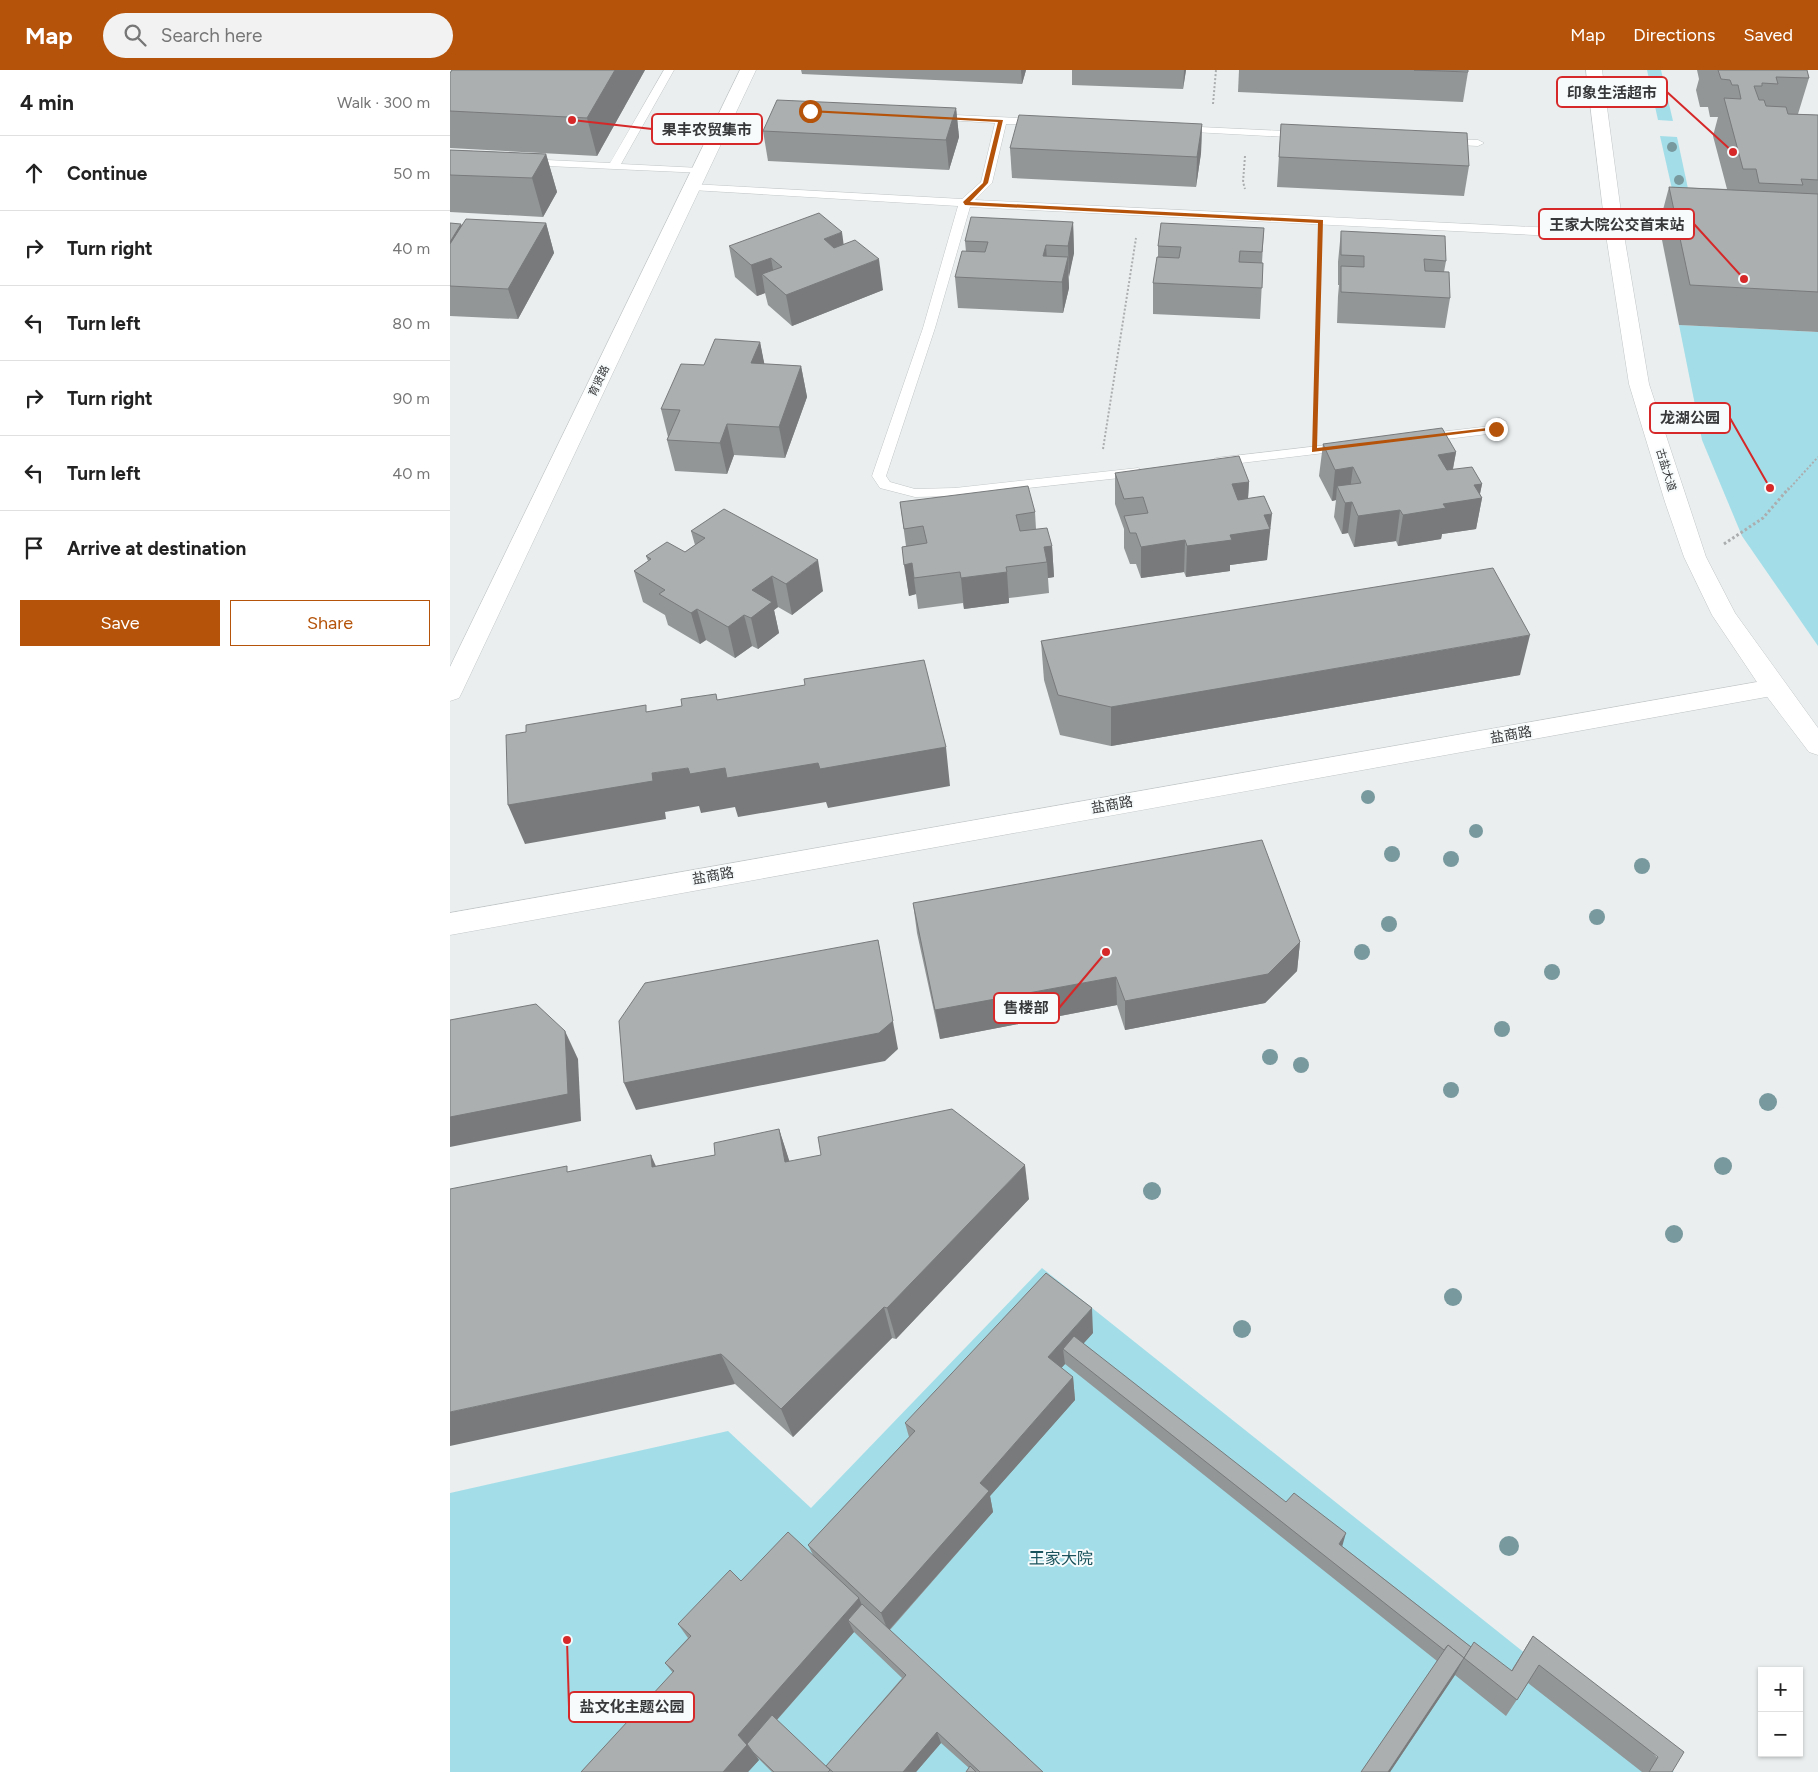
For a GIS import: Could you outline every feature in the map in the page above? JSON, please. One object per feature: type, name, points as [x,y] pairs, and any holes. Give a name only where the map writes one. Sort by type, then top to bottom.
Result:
[{"type":"street","name":"育贤路","points":[[450,692],[748,70]]},
{"type":"street","name":"古盐大道","points":[[1594,70],[1615,236],[1640,384],[1695,557],[1724,615],[1774,688],[1818,746]]},
{"type":"street","name":"盐商路","points":[[450,924],[1774,688]]},
{"type":"lane","points":[[614,166],[669,70]]},
{"type":"lane","points":[[925,117],[1050,123]]},
{"type":"lane","points":[[1001,121],[986,183],[965,203],[929,328],[879,476],[885,485],[915,493],[955,492],[1147,471]]},
{"type":"lane","points":[[1167,128],[1312,136]]},
{"type":"lane","points":[[1429,141],[1478,143]]},
{"type":"lane","points":[[518,162],[614,166],[696,179],[965,203],[1615,236]]},
{"type":"lane","points":[[1410,440],[1487,431],[1496,429],[1500,422]]},
{"type":"lane","points":[[1206,464],[1352,446]]},
{"type":"path","points":[[1098,476],[1140,212]]},
{"type":"path","points":[[1314,451],[1321,221]]},
{"type":"path","points":[[1695,557],[1742,536],[1781,500],[1805,467],[1818,457]]},
{"type":"green space","points":[[1647,70],[1661,70],[1673,121],[1658,120]]},
{"type":"green space","points":[[1660,136],[1677,137],[1693,212],[1679,220]]},
{"type":"green space","points":[[1679,325],[1818,332],[1818,646],[1742,536],[1702,440]]},
{"type":"green space","name":"王家大院","points":[[1042,1268],[1674,1772],[450,1772],[450,1493],[728,1431],[811,1508]]},
{"type":"building","points":[[452,70],[615,70],[587,118],[450,111],[450,73]]},
{"type":"building","points":[[1414,70],[1468,70],[1468,72]]},
{"type":"building","points":[[1718,70],[1807,70],[1809,78],[1776,77],[1778,84],[1762,83],[1762,86],[1754,86],[1759,100],[1764,100],[1766,106],[1786,107],[1788,114],[1818,115],[1818,180],[1801,179],[1803,185],[1759,183],[1756,169],[1743,169],[1724,98],[1741,99],[1738,85],[1732,85],[1730,80],[1721,79]]},
{"type":"building","points":[[777,100],[956,108],[946,140],[763,131]]},
{"type":"building","points":[[1019,115],[1202,124],[1197,157],[1010,148]]},
{"type":"building","points":[[1281,124],[1467,133],[1469,166],[1279,157]]},
{"type":"building","points":[[450,150],[546,154],[532,178],[450,175]]},
{"type":"building","points":[[1669,187],[1818,194],[1818,292],[1690,285]]},
{"type":"building","points":[[819,213],[842,232],[824,239],[834,248],[855,240],[879,259],[786,295],[762,274],[782,267],[771,258],[751,265],[729,246]]},
{"type":"building","points":[[971,217],[1073,222],[1068,246],[1046,245],[1043,256],[1068,257],[1062,282],[955,277],[962,251],[985,252],[988,242],[965,241]]},
{"type":"building","points":[[466,219],[546,223],[508,289],[450,286],[450,244]]},
{"type":"building","points":[[450,223],[461,224],[450,242]]},
{"type":"building","points":[[1161,223],[1264,228],[1262,252],[1240,251],[1239,262],[1263,263],[1262,288],[1153,283],[1157,257],[1179,258],[1181,247],[1158,246]]},
{"type":"building","points":[[1341,231],[1445,236],[1446,261],[1424,259],[1425,271],[1449,272],[1450,298],[1341,292],[1341,266],[1364,267],[1364,256],[1341,255]]},
{"type":"building","points":[[715,339],[760,342],[751,363],[801,366],[779,427],[727,424],[720,443],[667,440],[680,410],[661,409],[681,364],[704,365]]},
{"type":"building","points":[[1442,428],[1456,452],[1438,455],[1447,470],[1472,467],[1482,484],[1474,485],[1482,498],[1443,504],[1446,508],[1403,515],[1400,510],[1358,516],[1352,502],[1345,503],[1337,486],[1361,483],[1353,467],[1335,470],[1323,444]]},
{"type":"building","points":[[1239,456],[1249,482],[1232,484],[1238,500],[1264,496],[1272,514],[1264,515],[1270,529],[1230,535],[1232,540],[1187,546],[1185,540],[1141,547],[1136,533],[1130,533],[1124,516],[1148,513],[1143,497],[1124,499],[1115,473]]},
{"type":"building","points":[[1028,486],[1035,512],[1016,515],[1020,531],[1047,528],[1052,546],[1044,547],[1047,562],[1006,567],[1007,572],[961,578],[960,572],[914,578],[912,563],[904,565],[902,547],[927,543],[923,526],[904,529],[900,502]]},
{"type":"building","points":[[724,509],[818,560],[786,584],[772,576],[752,590],[772,602],[751,618],[744,615],[728,627],[697,609],[691,613],[659,594],[665,590],[634,571],[651,559],[646,556],[667,542],[685,552],[705,538],[691,531]]},
{"type":"building","points":[[1493,568],[1530,635],[1111,707],[1058,695],[1041,641]]},
{"type":"building","points":[[924,660],[946,747],[820,769],[818,763],[727,778],[725,768],[690,774],[688,768],[652,773],[653,781],[508,805],[506,735],[526,732],[526,725],[646,705],[646,712],[682,706],[681,699],[716,694],[717,700],[805,685],[804,679]]},
{"type":"building","points":[[1262,840],[1300,942],[1268,974],[1125,1001],[1116,977],[935,1010],[913,903]]},
{"type":"building","points":[[878,940],[893,1021],[879,1033],[624,1083],[619,1021],[645,983]]},
{"type":"building","points":[[536,1004],[565,1031],[568,1094],[450,1117],[450,1020]]},
{"type":"building","points":[[952,1109],[1025,1165],[887,1308],[884,1307],[781,1409],[721,1354],[450,1412],[450,1189],[567,1166],[567,1172],[651,1155],[652,1167],[715,1155],[714,1143],[779,1129],[785,1162],[821,1155],[818,1137]]},
{"type":"building","points":[[1046,1273],[1092,1308],[1048,1357],[1073,1377],[980,1483],[989,1491],[881,1613],[808,1545],[915,1431],[905,1423]]},
{"type":"building","points":[[1074,1336],[1286,1502],[1294,1493],[1346,1533],[1339,1544],[1471,1647],[1464,1658],[1448,1645],[1444,1650],[1063,1349]]},
{"type":"building","points":[[788,1532],[859,1598],[738,1735],[747,1745],[723,1772],[581,1772],[674,1671],[665,1663],[691,1636],[678,1624],[730,1570],[741,1581]]},
{"type":"building","points":[[862,1604],[1043,1772],[980,1772],[937,1732],[903,1772],[833,1772],[826,1766],[906,1675],[848,1620]]},
{"type":"building","points":[[1533,1636],[1684,1752],[1672,1772],[1649,1772],[1658,1757],[1539,1665],[1517,1700],[1464,1658],[1474,1642],[1512,1671]]},
{"type":"building","points":[[1448,1645],[1464,1658],[1388,1772],[1361,1772]]},
{"type":"building","points":[[772,1715],[830,1770],[828,1772],[774,1772],[747,1744]]},
{"type":"building","points":[[970,1766],[976,1772],[966,1772]]},
{"type":"place","name":"果丰农贸集市","points":[[572,120]]},
{"type":"place","name":"印象生活超市","points":[[1733,152]]},
{"type":"place","name":"王家大院公交首末站","points":[[1744,279]]},
{"type":"place","name":"龙湖公园","points":[[1770,488]]},
{"type":"place","name":"售楼部","points":[[1106,952]]},
{"type":"place","name":"盐文化主题公园","points":[[567,1640]]},
{"type":"route","points":[[810,111],[1001,121],[986,183],[977,194],[965,203],[1321,221],[1314,451],[1496,429]]}]
